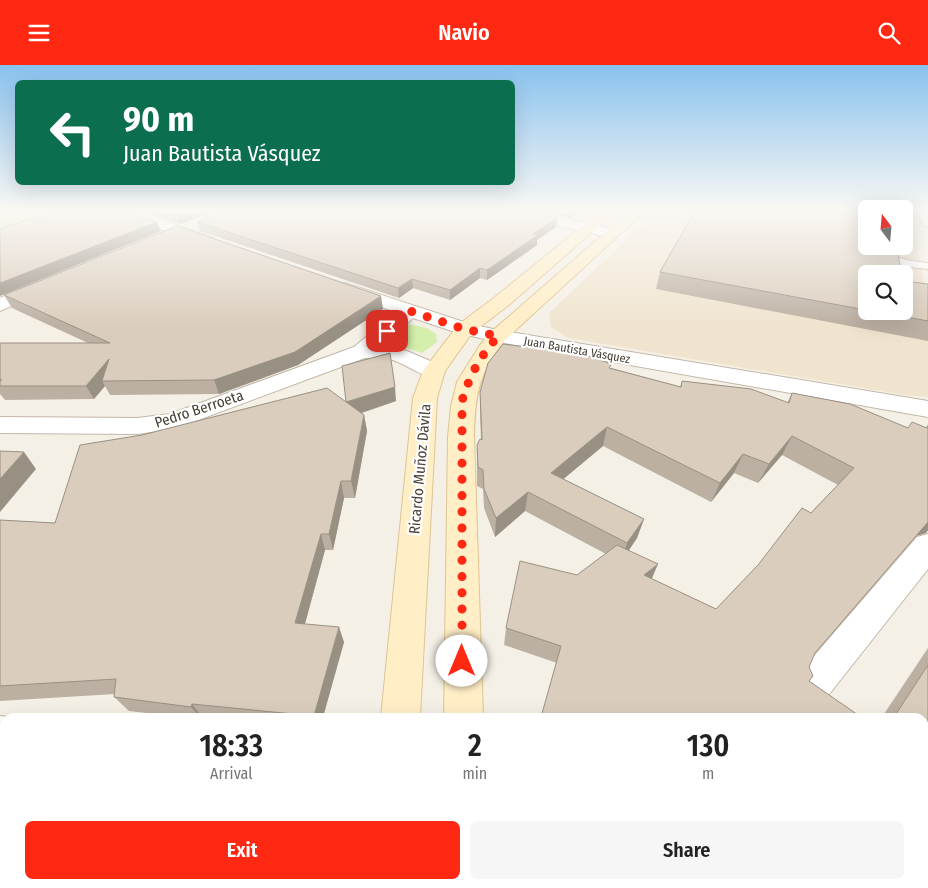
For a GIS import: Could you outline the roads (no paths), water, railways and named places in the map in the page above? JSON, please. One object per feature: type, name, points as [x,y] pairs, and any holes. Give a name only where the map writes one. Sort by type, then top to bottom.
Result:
[{"type":"main road","name":"Ricardo Muñoz Dávila","points":[[400,713],[425,398],[434,371],[464,329],[502,301],[563,249]]},
{"type":"main road","points":[[463,713],[462,401],[470,376],[482,355],[498,336],[594,249]]},
{"type":"street","points":[[0,305],[54,281]]},
{"type":"street","name":"Juan Bautista Vásquez","points":[[327,282],[464,329],[928,409]]},
{"type":"street","name":"Pedro Berroeta","points":[[362,352],[410,311]]},
{"type":"street","name":"Pedro Berroeta","points":[[0,425],[137,426],[161,423],[189,416],[362,352],[375,351],[401,354],[434,371]]},
{"type":"street","points":[[814,684],[928,546]]},
{"type":"lane","points":[[885,255],[912,264],[928,266]]}]
